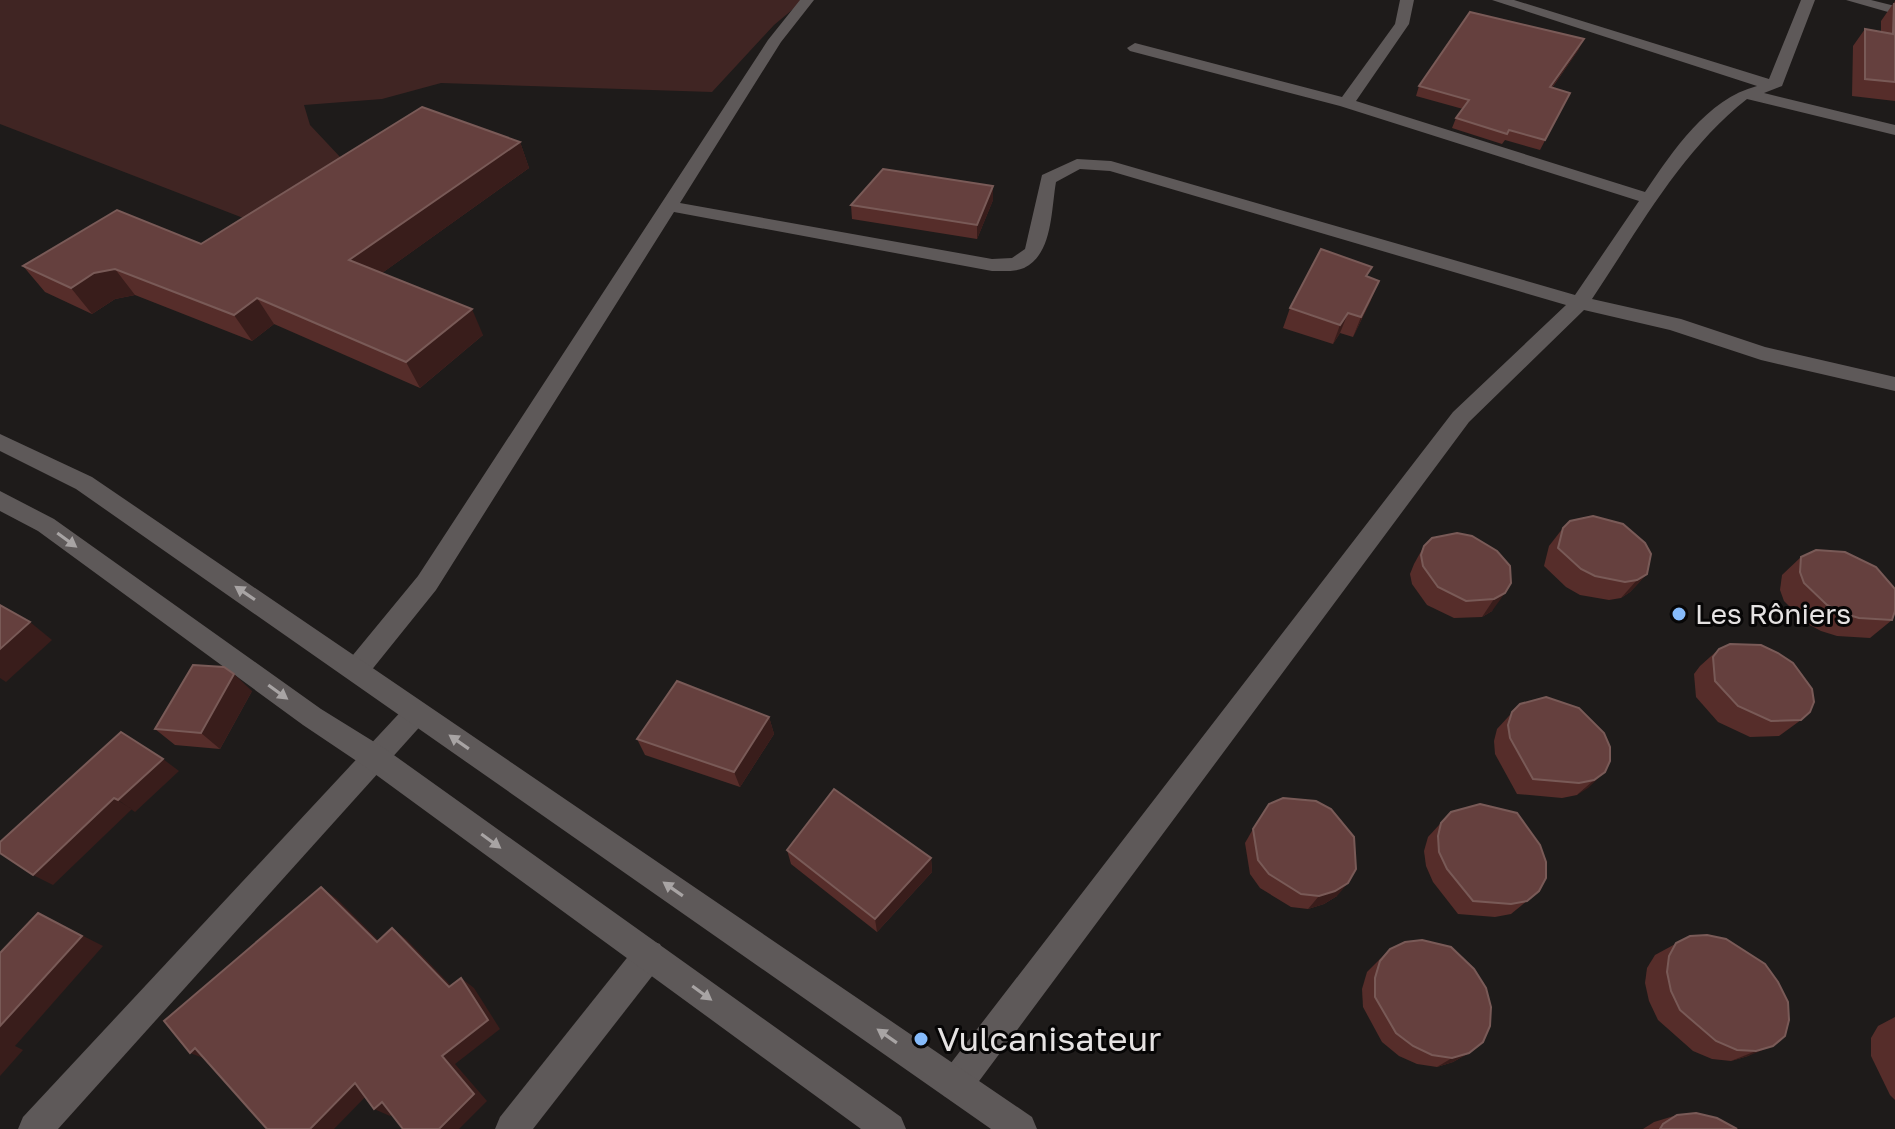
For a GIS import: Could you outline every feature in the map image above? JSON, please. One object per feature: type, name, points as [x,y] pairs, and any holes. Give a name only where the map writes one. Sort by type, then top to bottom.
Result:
[{"type":"street","points":[[357,669],[427,583],[775,40],[807,0]]},
{"type":"street","points":[[1346,103],[1402,24],[1407,0]]},
{"type":"street","points":[[1499,0],[1774,86]]},
{"type":"street","points":[[1774,86],[1808,0]]},
{"type":"street","points":[[1853,0],[1895,10]]},
{"type":"street","points":[[1135,48],[1346,103],[1649,199]]},
{"type":"street","points":[[956,1084],[1461,417],[1580,303],[1672,165],[1710,120],[1743,94],[1774,86]]},
{"type":"street","points":[[1743,94],[1895,130]]},
{"type":"street","points":[[669,206],[992,265],[1017,264],[1034,251],[1048,179],[1077,164],[1111,166],[1580,303],[1674,324],[1761,353],[1895,384]]},
{"type":"street","points":[[0,442],[84,483],[1020,1129]]},
{"type":"street","points":[[0,500],[46,525],[312,717],[374,757],[889,1129]]},
{"type":"street","points":[[35,1129],[416,713]]},
{"type":"street","points":[[512,1129],[649,955]]},
{"type":"shaded area","points":[[0,0],[804,0],[774,25],[712,92],[441,83],[382,99],[304,105],[310,125],[357,175],[251,221],[0,124]]},
{"type":"building","points":[[1894,4],[1895,82],[1865,79],[1865,29],[1893,34]]},
{"type":"building","points":[[1470,12],[1584,39],[1550,87],[1570,93],[1545,140],[1509,130],[1507,134],[1456,118],[1469,100],[1419,86]]},
{"type":"building","points":[[422,107],[520,142],[349,260],[472,309],[406,362],[257,298],[234,315],[115,269],[94,273],[71,288],[23,266],[117,210],[201,244]]},
{"type":"building","points":[[883,169],[993,186],[977,225],[851,205]]},
{"type":"building","points":[[1321,249],[1372,267],[1366,276],[1379,281],[1361,317],[1348,313],[1340,325],[1290,308]]},
{"type":"building","points":[[1593,516],[1623,524],[1645,543],[1651,554],[1647,574],[1625,582],[1595,576],[1581,569],[1558,548],[1563,528],[1570,521]]},
{"type":"building","points":[[1457,533],[1472,536],[1497,551],[1510,566],[1511,583],[1505,593],[1494,599],[1466,601],[1438,587],[1423,566],[1421,555],[1424,546],[1432,538]]},
{"type":"building","points":[[1816,550],[1845,552],[1876,567],[1895,589],[1892,620],[1859,618],[1827,605],[1804,583],[1800,572],[1801,557]]},
{"type":"building","points":[[0,605],[30,622],[0,649]]},
{"type":"building","points":[[1730,644],[1761,645],[1793,663],[1812,689],[1814,702],[1810,712],[1801,720],[1771,721],[1738,706],[1715,681],[1713,657],[1719,649]]},
{"type":"building","points":[[193,665],[224,667],[234,674],[201,733],[155,729]]},
{"type":"building","points":[[677,681],[769,717],[734,772],[637,739]]},
{"type":"building","points":[[1546,697],[1579,708],[1604,733],[1610,747],[1610,761],[1605,772],[1594,780],[1579,783],[1533,779],[1510,738],[1508,725],[1512,712],[1520,704]]},
{"type":"building","points":[[121,732],[163,759],[118,800],[114,798],[33,875],[0,853],[0,842]]},
{"type":"building","points":[[834,789],[931,858],[875,919],[787,850]]},
{"type":"building","points":[[1283,798],[1316,801],[1331,809],[1354,837],[1356,869],[1348,883],[1319,896],[1301,894],[1269,874],[1258,860],[1253,829],[1269,804]]},
{"type":"building","points":[[1480,804],[1517,813],[1540,845],[1546,862],[1546,878],[1539,891],[1527,901],[1511,904],[1473,901],[1447,869],[1439,852],[1441,823],[1451,812]]},
{"type":"building","points":[[321,887],[377,942],[392,928],[449,987],[461,978],[488,1020],[442,1056],[474,1094],[439,1129],[403,1129],[382,1102],[374,1109],[355,1083],[310,1129],[267,1129],[195,1048],[190,1053],[164,1021]]},
{"type":"building","points":[[38,913],[82,936],[0,1026],[0,953]]},
{"type":"building","points":[[1707,935],[1726,939],[1765,964],[1778,982],[1788,1002],[1789,1020],[1785,1036],[1773,1046],[1756,1051],[1737,1050],[1716,1041],[1680,1010],[1667,972],[1669,956],[1676,943],[1690,936]]},
{"type":"building","points":[[1422,940],[1451,947],[1474,969],[1486,988],[1491,1007],[1490,1026],[1483,1042],[1469,1053],[1452,1058],[1432,1055],[1413,1046],[1396,1033],[1375,997],[1375,978],[1380,961],[1390,949],[1405,942]]},
{"type":"building","points":[[1696,1113],[1717,1118],[1737,1129],[1660,1129],[1677,1115]]},
{"type":"place","name":"Les Rôniers","points":[[1679,614]]},
{"type":"place","name":"Vulcanisateur","points":[[921,1039]]}]
